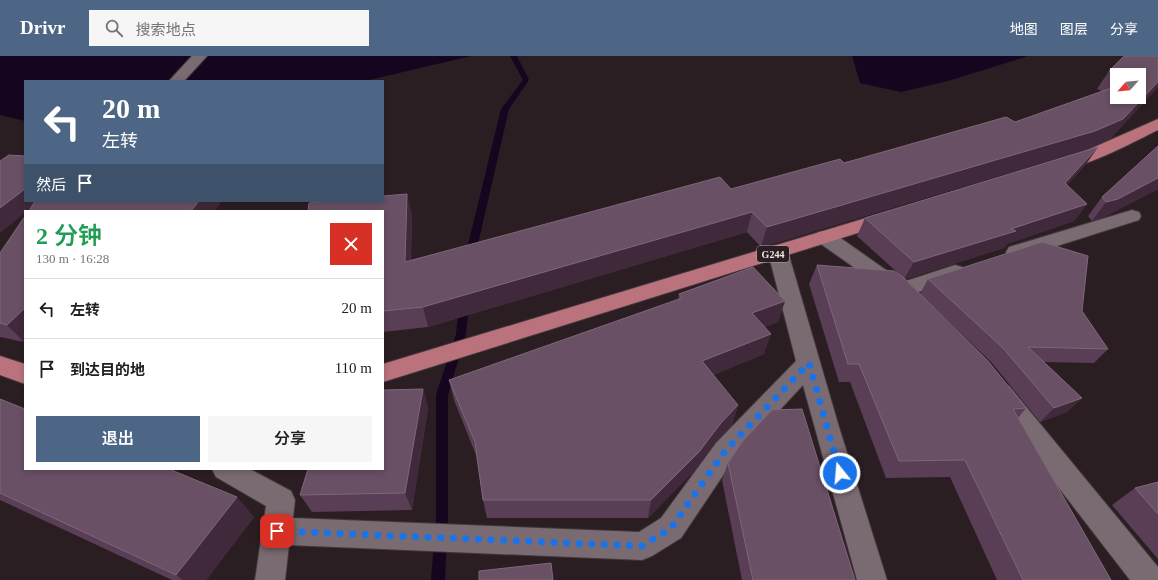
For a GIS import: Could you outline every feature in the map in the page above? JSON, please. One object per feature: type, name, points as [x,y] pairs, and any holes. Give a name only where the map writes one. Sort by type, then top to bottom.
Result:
[{"type":"highway","points":[[1044,170],[1089,156],[1158,124]]},
{"type":"highway","name":"G244","points":[[384,373],[908,211]]},
{"type":"highway","points":[[0,365],[24,374]]},
{"type":"street","points":[[177,80],[200,56]]},
{"type":"street","points":[[997,258],[1132,216]]},
{"type":"street","points":[[825,237],[901,290],[917,306]]},
{"type":"street","points":[[778,252],[872,580]]},
{"type":"street","points":[[901,290],[974,265]]},
{"type":"street","points":[[277,531],[642,546],[671,528],[725,451],[809,363]]},
{"type":"street","points":[[983,371],[1149,580]]},
{"type":"street","points":[[227,470],[280,500],[270,580]]},
{"type":"shaded area","points":[[0,56],[471,56],[369,80],[24,80],[24,121],[0,115]]},
{"type":"shaded area","points":[[852,56],[1028,56],[948,81],[901,92],[860,83]]},
{"type":"building","points":[[1124,56],[1158,56],[1158,82],[1146,95],[1146,68],[1112,68]]},
{"type":"building","points":[[1110,88],[1110,104],[1137,104],[1123,119],[1095,131],[767,227],[752,212],[423,307],[384,311],[384,210],[308,210],[309,203],[384,202],[384,196],[407,194],[405,262],[720,177],[731,189],[840,159],[844,163],[1006,117],[1015,122]]},
{"type":"building","points":[[1158,146],[1158,178],[1118,199],[1106,202],[1102,197]]},
{"type":"building","points":[[1098,147],[1065,183],[1087,204],[1011,229],[1016,231],[914,262],[865,218]]},
{"type":"building","points":[[9,155],[24,156],[24,190],[0,208],[0,161]]},
{"type":"building","points":[[34,202],[198,202],[192,210],[30,210]]},
{"type":"building","points":[[24,217],[24,309],[7,325],[0,323],[0,253]]},
{"type":"building","points":[[1042,242],[1088,256],[1082,311],[1108,349],[1028,347],[1082,398],[1054,408],[1003,348],[928,279]]},
{"type":"building","points":[[817,265],[894,271],[903,277],[988,361],[1026,408],[1013,409],[1111,580],[1023,580],[965,460],[899,461],[859,364],[848,364]]},
{"type":"building","points":[[753,267],[785,301],[752,313],[771,334],[702,361],[738,405],[721,423],[699,452],[651,500],[483,500],[475,442],[449,380],[682,298],[679,294]]},
{"type":"building","points":[[423,389],[405,493],[300,495],[308,470],[384,470],[384,390]]},
{"type":"building","points":[[0,399],[24,409],[24,470],[171,470],[237,497],[176,575],[0,493]]},
{"type":"building","points":[[802,409],[855,580],[753,580],[728,463],[742,442],[772,410]]},
{"type":"building","points":[[1158,482],[1158,514],[1135,488]]},
{"type":"building","points":[[551,563],[553,580],[479,580],[479,571]]},
{"type":"waterway","points":[[470,257],[505,109],[526,80],[515,57],[513,56]]},
{"type":"waterway","points":[[438,580],[442,517],[442,395],[461,334],[464,304]]},
{"type":"route","points":[[277,531],[642,546],[671,528],[725,451],[809,363],[840,473]]}]
